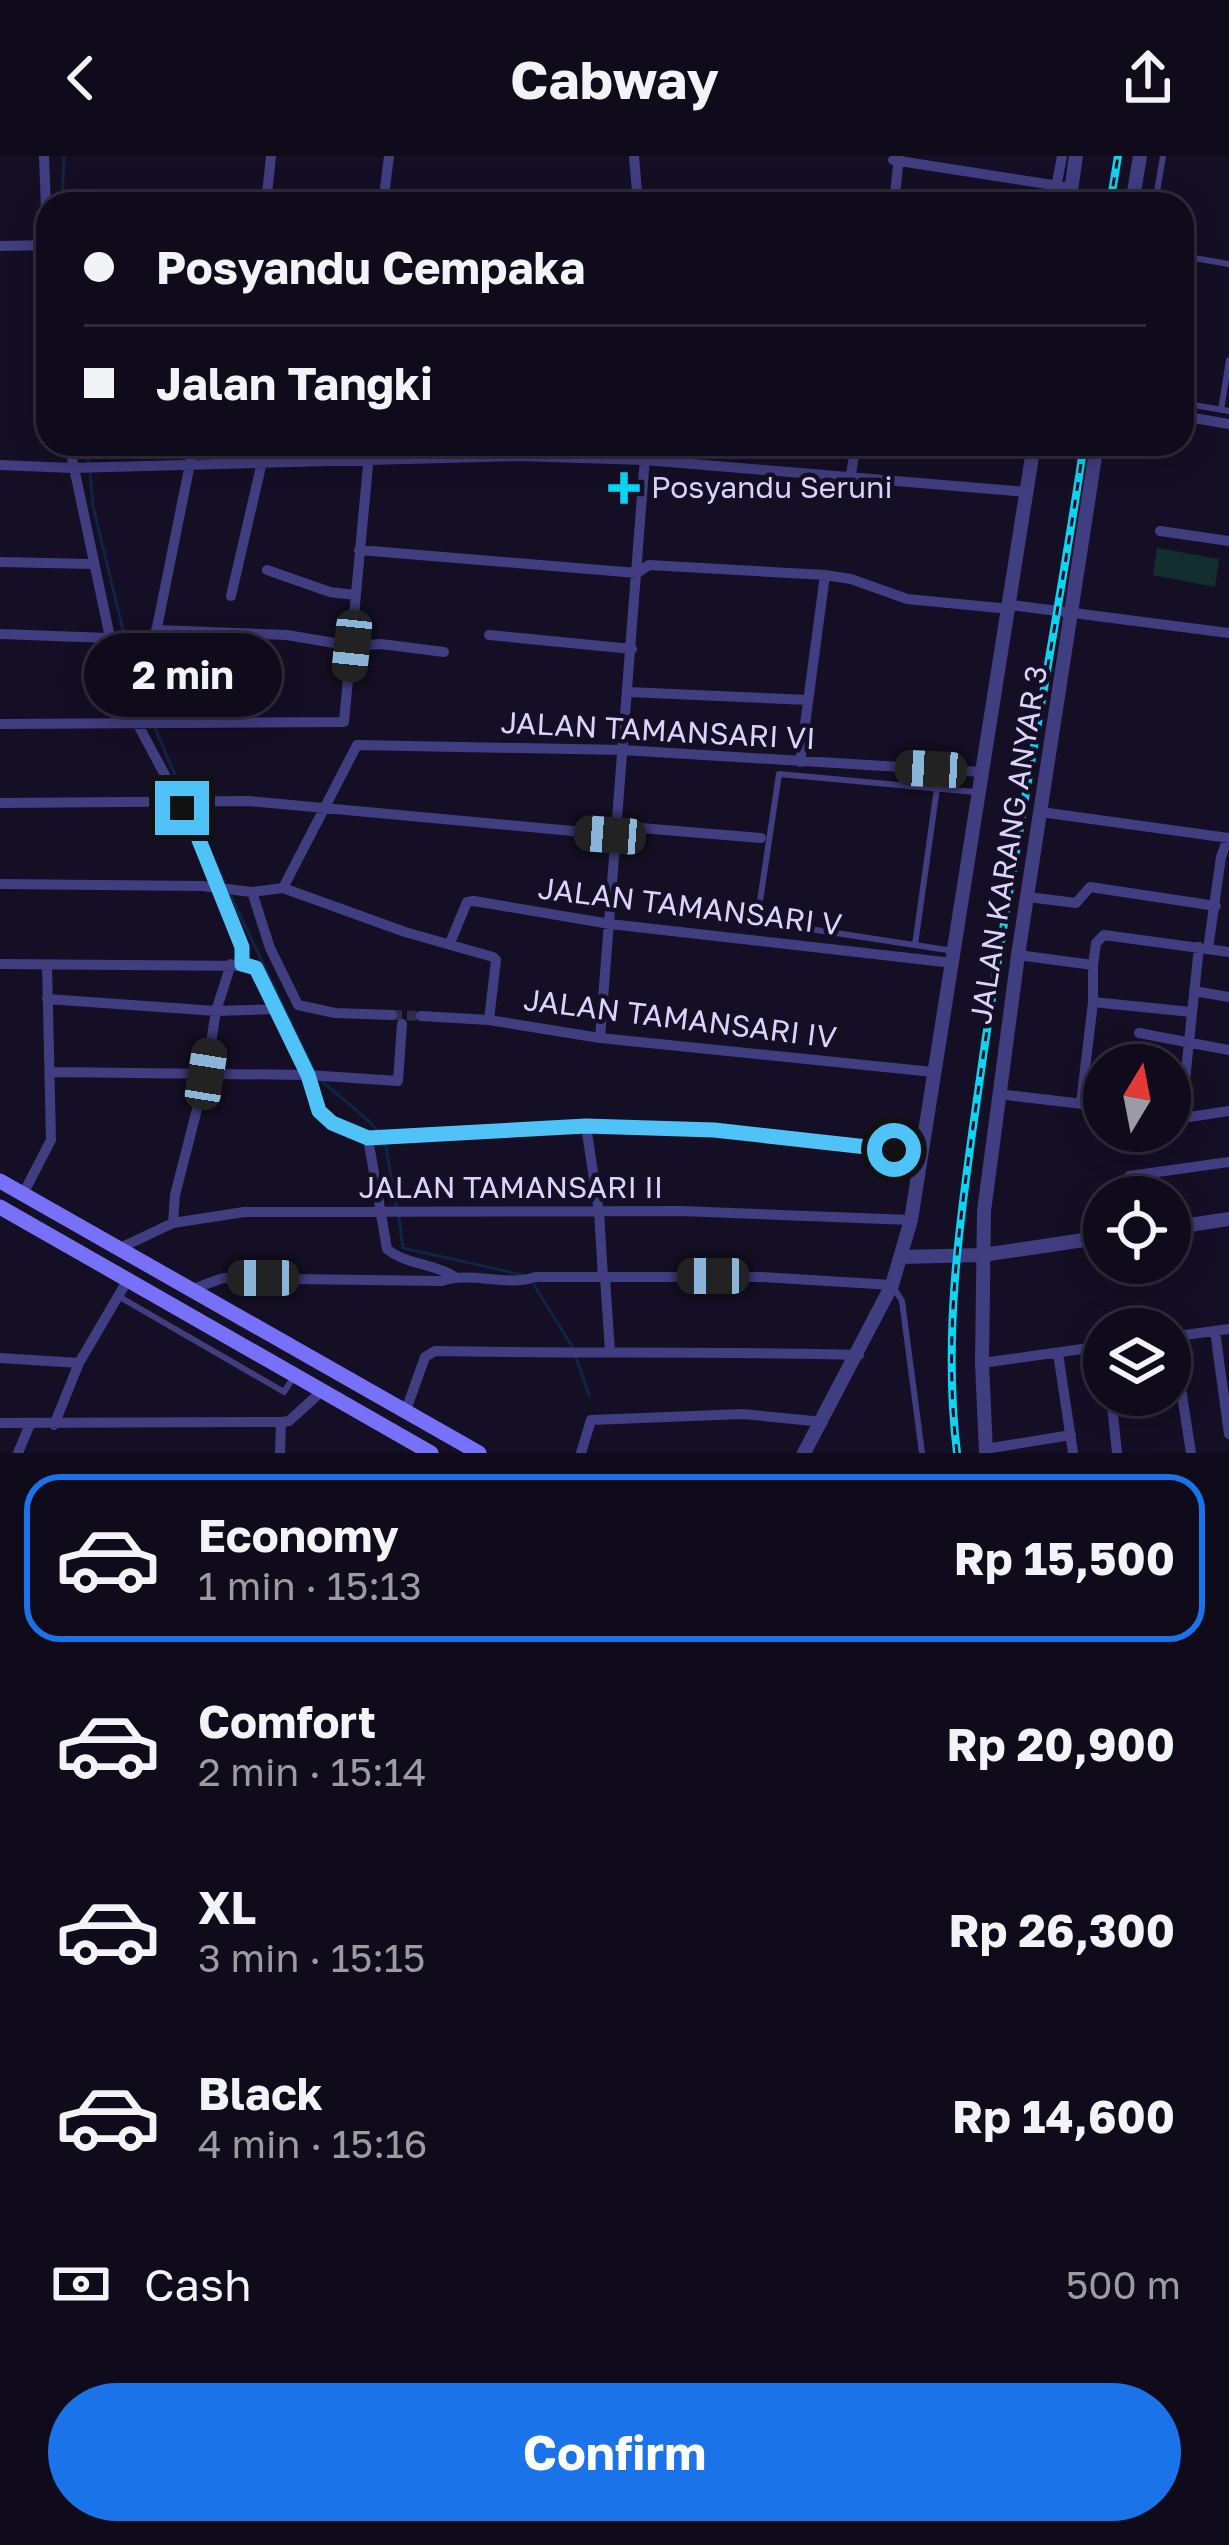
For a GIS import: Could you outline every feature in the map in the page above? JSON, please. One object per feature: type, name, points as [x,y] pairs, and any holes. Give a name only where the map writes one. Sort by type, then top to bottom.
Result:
[{"type":"main road","points":[[0,1181],[473,1451]]},
{"type":"main road","points":[[0,1207],[123,1288],[296,1375],[431,1453]]},
{"type":"street","points":[[44,156],[45,192]]},
{"type":"street","points":[[267,192],[271,156]]},
{"type":"street","points":[[384,192],[389,156]]},
{"type":"street","points":[[634,156],[637,192]]},
{"type":"street","points":[[1062,156],[1066,192]]},
{"type":"street","points":[[1066,192],[1076,156]]},
{"type":"street","points":[[1134,192],[1139,156]]},
{"type":"street","points":[[892,192],[896,158],[1066,192]]},
{"type":"street","points":[[0,245],[36,245]]},
{"type":"street","points":[[1194,418],[1229,424]]},
{"type":"street","points":[[76,456],[82,467],[92,564],[108,638],[125,667],[139,721],[197,835],[242,947],[216,1011],[173,1223]]},
{"type":"street","points":[[125,667],[150,662],[191,456]]},
{"type":"street","points":[[283,888],[357,745],[344,722],[369,456]]},
{"type":"street","points":[[600,1038],[645,456]]},
{"type":"street","points":[[850,480],[854,456]]},
{"type":"street","points":[[804,1453],[892,1285],[911,1220],[1032,456]]},
{"type":"street","name":"JALAN KARANG ANYAR 3","points":[[985,1451],[984,1210],[1095,456]]},
{"type":"street","points":[[0,466],[517,457],[645,460],[1027,492]]},
{"type":"street","points":[[231,596],[262,462]]},
{"type":"street","points":[[1160,531],[1229,541]]},
{"type":"street","points":[[359,550],[637,573],[650,565],[824,575],[908,599],[1229,633]]},
{"type":"street","points":[[0,562],[92,564]]},
{"type":"street","points":[[267,570],[330,592],[355,595]]},
{"type":"street","points":[[800,762],[824,575]]},
{"type":"street","points":[[156,630],[287,634],[352,646],[381,644],[445,652]]},
{"type":"street","points":[[0,634],[108,638]]},
{"type":"street","points":[[489,635],[632,649]]},
{"type":"street","points":[[628,692],[808,700]]},
{"type":"street","points":[[0,724],[344,722]]},
{"type":"street","name":"JALAN TAMANSARI VI","points":[[357,745],[623,750],[982,772]]},
{"type":"street","points":[[0,802],[196,801],[327,807],[760,838]]},
{"type":"street","points":[[1041,812],[1229,838],[1221,857],[1224,891],[1204,948],[1188,1044]]},
{"type":"street","points":[[0,884],[248,892],[283,888],[496,960],[490,1020]]},
{"type":"street","points":[[1028,897],[1076,903],[1090,887],[1216,906]]},
{"type":"street","points":[[52,1072],[400,1080],[397,1019],[321,1012],[298,1005],[248,892]]},
{"type":"street","name":"JALAN TAMANSARI V","points":[[450,944],[467,902],[610,924],[954,957]]},
{"type":"street","points":[[1088,1044],[1096,943],[1104,935],[1229,952]]},
{"type":"street","points":[[1018,956],[1093,965]]},
{"type":"street","points":[[0,964],[237,964],[256,968],[309,1075],[324,1117],[378,1136],[586,1126],[714,1130],[922,1154]]},
{"type":"street","points":[[22,1194],[51,1141],[47,964]]},
{"type":"street","points":[[1194,991],[1229,997]]},
{"type":"street","points":[[47,999],[216,1011],[277,1010]]},
{"type":"street","points":[[1093,1002],[1191,1012]]},
{"type":"street","name":"JALAN TAMANSARI IV","points":[[421,1016],[933,1072]]},
{"type":"street","points":[[1139,1033],[1229,1050]]},
{"type":"street","points":[[998,1094],[1082,1103],[1083,1093]]},
{"type":"street","points":[[1191,1117],[1229,1112]]},
{"type":"street","points":[[586,1126],[599,1212],[610,1351]]},
{"type":"street","points":[[378,1136],[393,1214],[387,1249],[455,1276]]},
{"type":"street","points":[[1129,1175],[1229,1162]]},
{"type":"street","name":"JALAN TAMANSARI II","points":[[118,1250],[173,1223],[244,1212],[599,1212],[911,1220]]},
{"type":"street","points":[[1191,1225],[1229,1219]]},
{"type":"street","points":[[901,1257],[983,1255],[1083,1241]]},
{"type":"street","points":[[190,1290],[223,1278],[442,1281],[455,1276],[760,1276],[892,1285]]},
{"type":"street","points":[[54,1425],[79,1363],[123,1288]]},
{"type":"street","points":[[1191,1334],[1229,1329]]},
{"type":"street","points":[[1215,1331],[1229,1434]]},
{"type":"street","points":[[982,1364],[1083,1349]]},
{"type":"street","points":[[406,1410],[429,1352],[859,1355]]},
{"type":"street","points":[[1058,1353],[1073,1453]]},
{"type":"street","points":[[0,1358],[79,1363]]},
{"type":"street","points":[[0,1423],[281,1422],[289,1421],[323,1390]]},
{"type":"street","points":[[581,1453],[591,1420],[742,1414],[824,1422]]},
{"type":"street","points":[[1114,1416],[1118,1453]]},
{"type":"street","points":[[1185,1416],[1191,1453]]},
{"type":"street","points":[[280,1453],[281,1422]]},
{"type":"street","points":[[18,1453],[29,1424]]},
{"type":"street","points":[[985,1451],[1024,1448],[1071,1436]]},
{"type":"lane","points":[[1157,192],[1163,156]]},
{"type":"lane","points":[[1194,258],[1229,264]]},
{"type":"lane","points":[[1194,405],[1225,410],[1229,360]]},
{"type":"lane","points":[[954,957],[915,945],[757,921],[768,839],[779,774],[979,793]]},
{"type":"lane","points":[[915,945],[937,788]]},
{"type":"lane","points":[[892,1285],[902,1301],[922,1453]]},
{"type":"green space","points":[[1157,548],[1219,559],[1215,587],[1153,575]]},
{"type":"waterway","points":[[62,192],[64,156]]},
{"type":"waterway","points":[[87,456],[88,463]]},
{"type":"waterway","points":[[90,473],[93,506],[131,663]]},
{"type":"waterway","points":[[134,672],[151,719]]},
{"type":"waterway","points":[[155,728],[184,796]]},
{"type":"waterway","points":[[206,843],[225,883]]},
{"type":"waterway","points":[[229,892],[315,1073]]},
{"type":"waterway","points":[[321,1080],[380,1134]]},
{"type":"waterway","points":[[385,1142],[397,1209]]},
{"type":"waterway","points":[[399,1218],[403,1248],[523,1275]]},
{"type":"waterway","points":[[534,1285],[573,1348]]},
{"type":"waterway","points":[[576,1357],[589,1395]]},
{"type":"tunnel","points":[[392,1015],[421,1016]]},
{"type":"railway","points":[[1112,192],[1118,156]]},
{"type":"railway","points":[[957,1453],[952,1355],[962,1209],[1082,456]]},
{"type":"place","name":"Posyandu Seruni","points":[[624,488]]},
{"type":"route","points":[[182,808],[242,947],[242,964],[256,968],[308,1075],[319,1111],[332,1123],[368,1138],[586,1126],[714,1130],[894,1150]]}]
